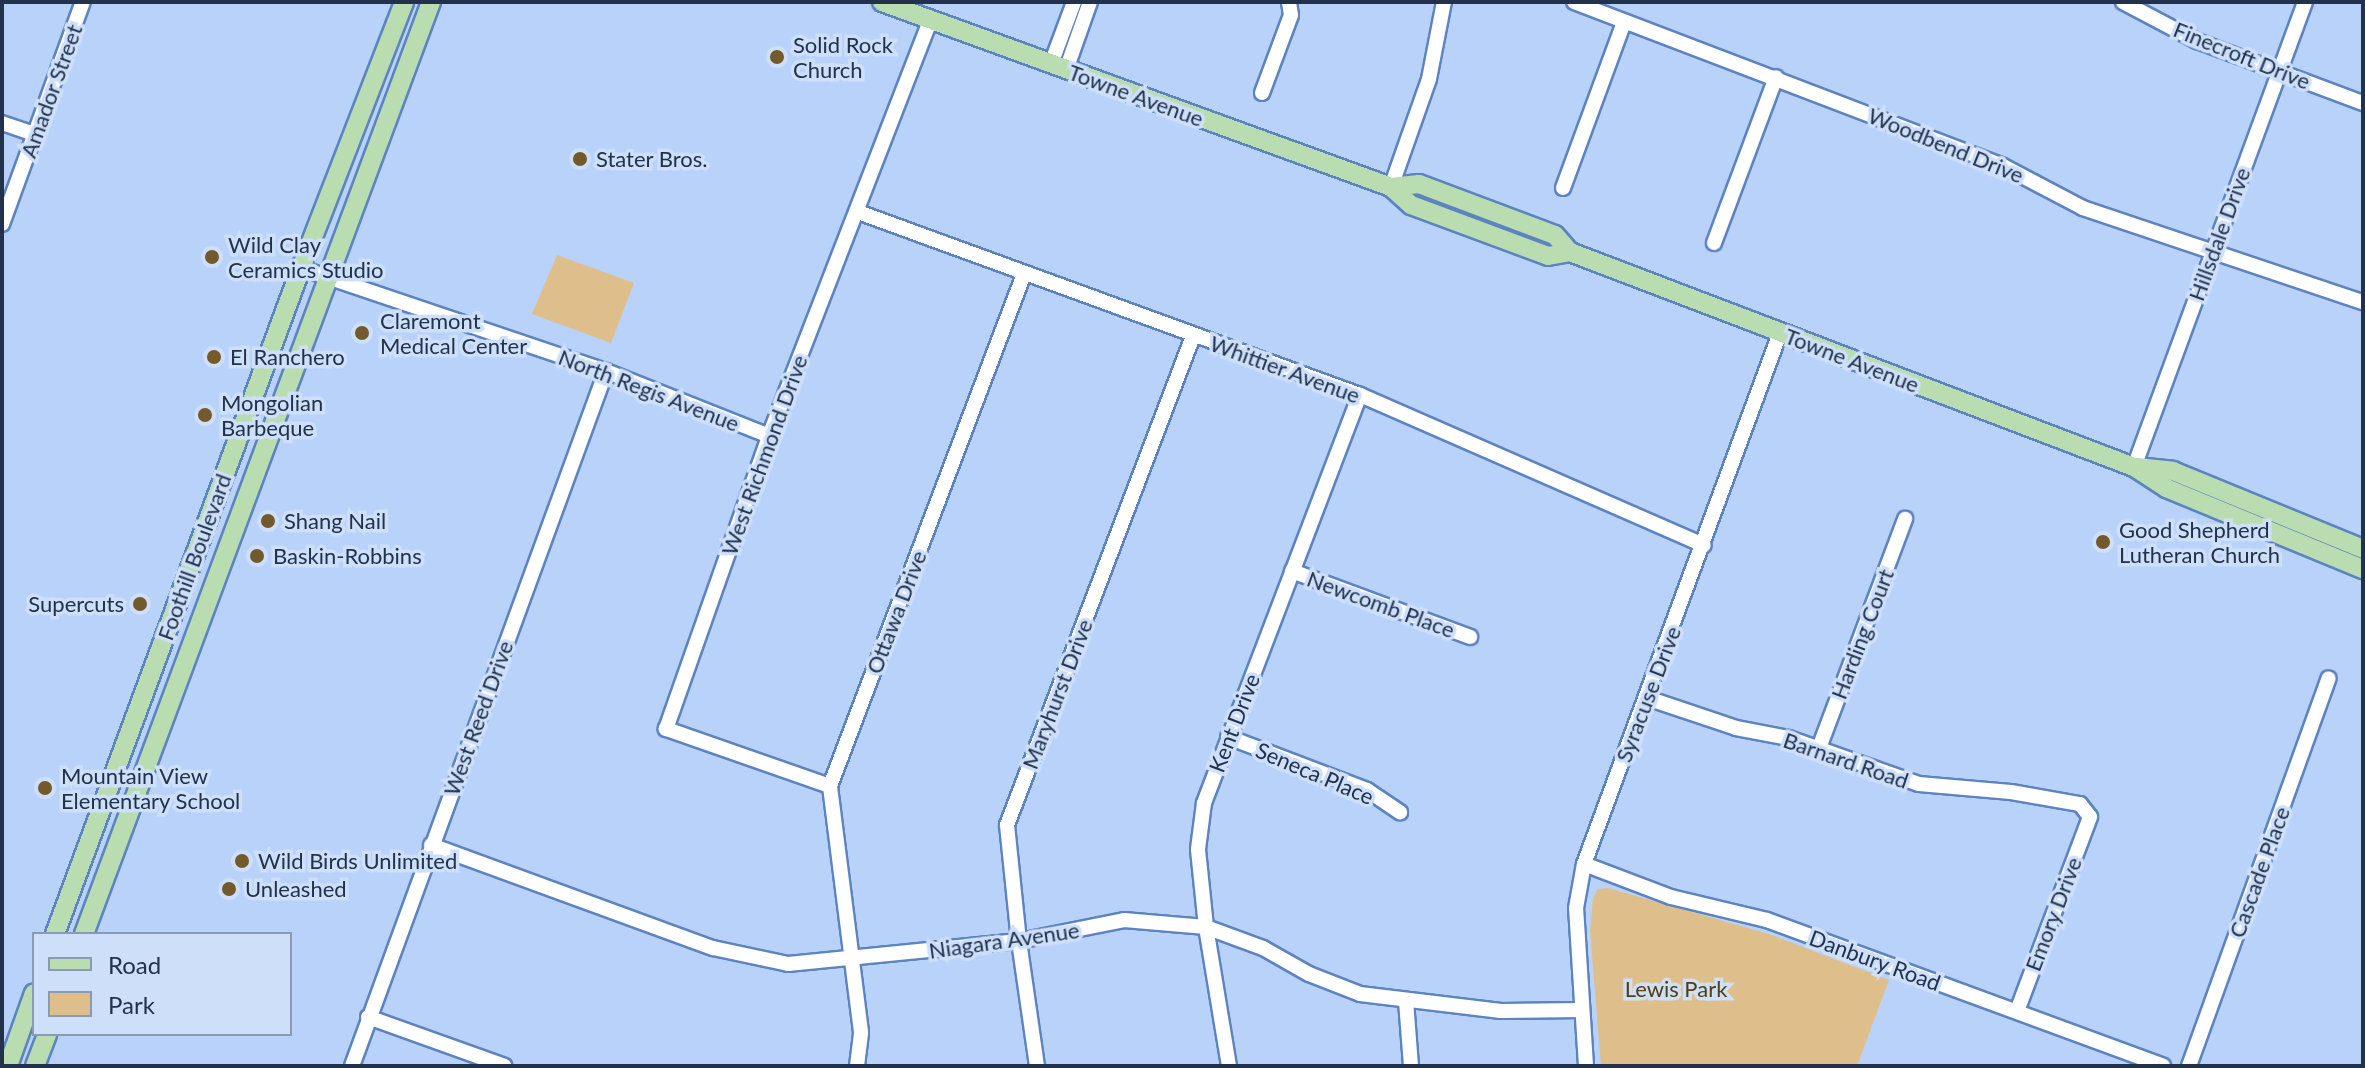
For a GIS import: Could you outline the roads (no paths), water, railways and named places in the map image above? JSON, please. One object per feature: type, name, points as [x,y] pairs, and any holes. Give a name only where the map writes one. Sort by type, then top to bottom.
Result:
[{"type":"main road","name":"Foothill Boulevard","points":[[56,932],[301,268],[404,2]]},
{"type":"main road","name":"Foothill Boulevard","points":[[85,932],[431,2]]},
{"type":"main road","name":"Towne Avenue","points":[[882,2],[1391,187],[1411,205],[1534,251],[1548,256],[1570,252],[2134,467],[2166,488],[2363,549]]},
{"type":"main road","name":"Towne Avenue","points":[[2237,508],[2363,569]]},
{"type":"main road","points":[[8,1066],[32,999]]},
{"type":"main road","points":[[35,1066],[46,1036]]},
{"type":"street","name":"Amador Street","points":[[2,224],[83,2]]},
{"type":"street","points":[[1059,67],[1074,2]]},
{"type":"street","points":[[1059,67],[1090,2]]},
{"type":"street","points":[[1262,93],[1291,15],[1289,2]]},
{"type":"street","points":[[1391,187],[1429,79],[1444,2]]},
{"type":"street","name":"Woodbend Drive","points":[[1574,2],[2003,166],[2083,208],[2211,254],[2363,302]]},
{"type":"street","name":"Finecroft Drive","points":[[2123,2],[2197,41],[2363,103]]},
{"type":"street","name":"Hillsdale Drive","points":[[2134,467],[2305,2]]},
{"type":"street","name":"West Richmond Drive","points":[[830,786],[666,729],[769,436],[930,20]]},
{"type":"street","points":[[1563,188],[1624,22]]},
{"type":"street","points":[[1714,243],[1776,77]]},
{"type":"street","points":[[2,123],[36,135]]},
{"type":"street","name":"Whittier Avenue","points":[[858,212],[1360,395],[1704,545]]},
{"type":"street","name":"North Regis Avenue","points":[[301,268],[326,279],[606,371],[769,436]]},
{"type":"street","name":"Ottawa Drive","points":[[857,1066],[861,1032],[830,786],[1024,274]]},
{"type":"street","name":"Syracuse Drive","points":[[1586,1066],[1576,908],[1584,864],[1780,333]]},
{"type":"street","name":"Maryhurst Drive","points":[[1037,1066],[1019,941],[1007,825],[1193,336]]},
{"type":"street","name":"West Reed Drive","points":[[352,1066],[606,371]]},
{"type":"street","name":"Kent Drive","points":[[1229,1066],[1206,927],[1198,849],[1204,803],[1360,395]]},
{"type":"street","name":"Harding Court","points":[[1819,748],[1905,519]]},
{"type":"street","name":"Newcomb Place","points":[[1292,571],[1470,637]]},
{"type":"street","name":"Cascade Place","points":[[2189,1066],[2329,678]]},
{"type":"street","name":"Barnard Road","points":[[1647,698],[1736,728],[1819,748],[1919,784],[2065,799],[2080,804],[2090,817]]},
{"type":"street","name":"Seneca Place","points":[[1228,737],[1367,790],[1400,812]]},
{"type":"street","name":"Emory Drive","points":[[2017,1011],[2090,817]]},
{"type":"street","name":"Niagara Avenue","points":[[431,845],[746,958],[788,964],[851,960],[1019,941],[1124,920],[1206,927],[1263,948],[1309,974],[1360,994],[1501,1011],[1582,1010]]},
{"type":"street","name":"Danbury Road","points":[[1584,864],[1671,897],[1767,920],[2163,1066]]},
{"type":"street","points":[[1406,1001],[1411,1066]]},
{"type":"street","points":[[368,1017],[505,1066]]},
{"type":"place","name":"Solid Rock Church","points":[[777,57]]},
{"type":"place","name":"Stater Bros.","points":[[580,159]]},
{"type":"place","name":"Wild Clay Ceramics Studio","points":[[212,257]]},
{"type":"place","name":"Claremont Medical Center","points":[[362,333]]},
{"type":"place","name":"El Ranchero","points":[[214,357]]},
{"type":"place","name":"Mongolian Barbeque","points":[[205,415]]},
{"type":"place","name":"Shang Nail","points":[[268,521]]},
{"type":"place","name":"Good Shepherd Lutheran Church","points":[[2103,542]]},
{"type":"place","name":"Baskin-Robbins","points":[[257,556]]},
{"type":"place","name":"Supercuts","points":[[140,604]]},
{"type":"place","name":"Mountain View Elementary School","points":[[45,788]]},
{"type":"place","name":"Wild Birds Unlimited","points":[[242,861]]},
{"type":"place","name":"Unleashed","points":[[229,889]]},
{"type":"park label","name":"Lewis Park","points":[[1676,989]]}]
